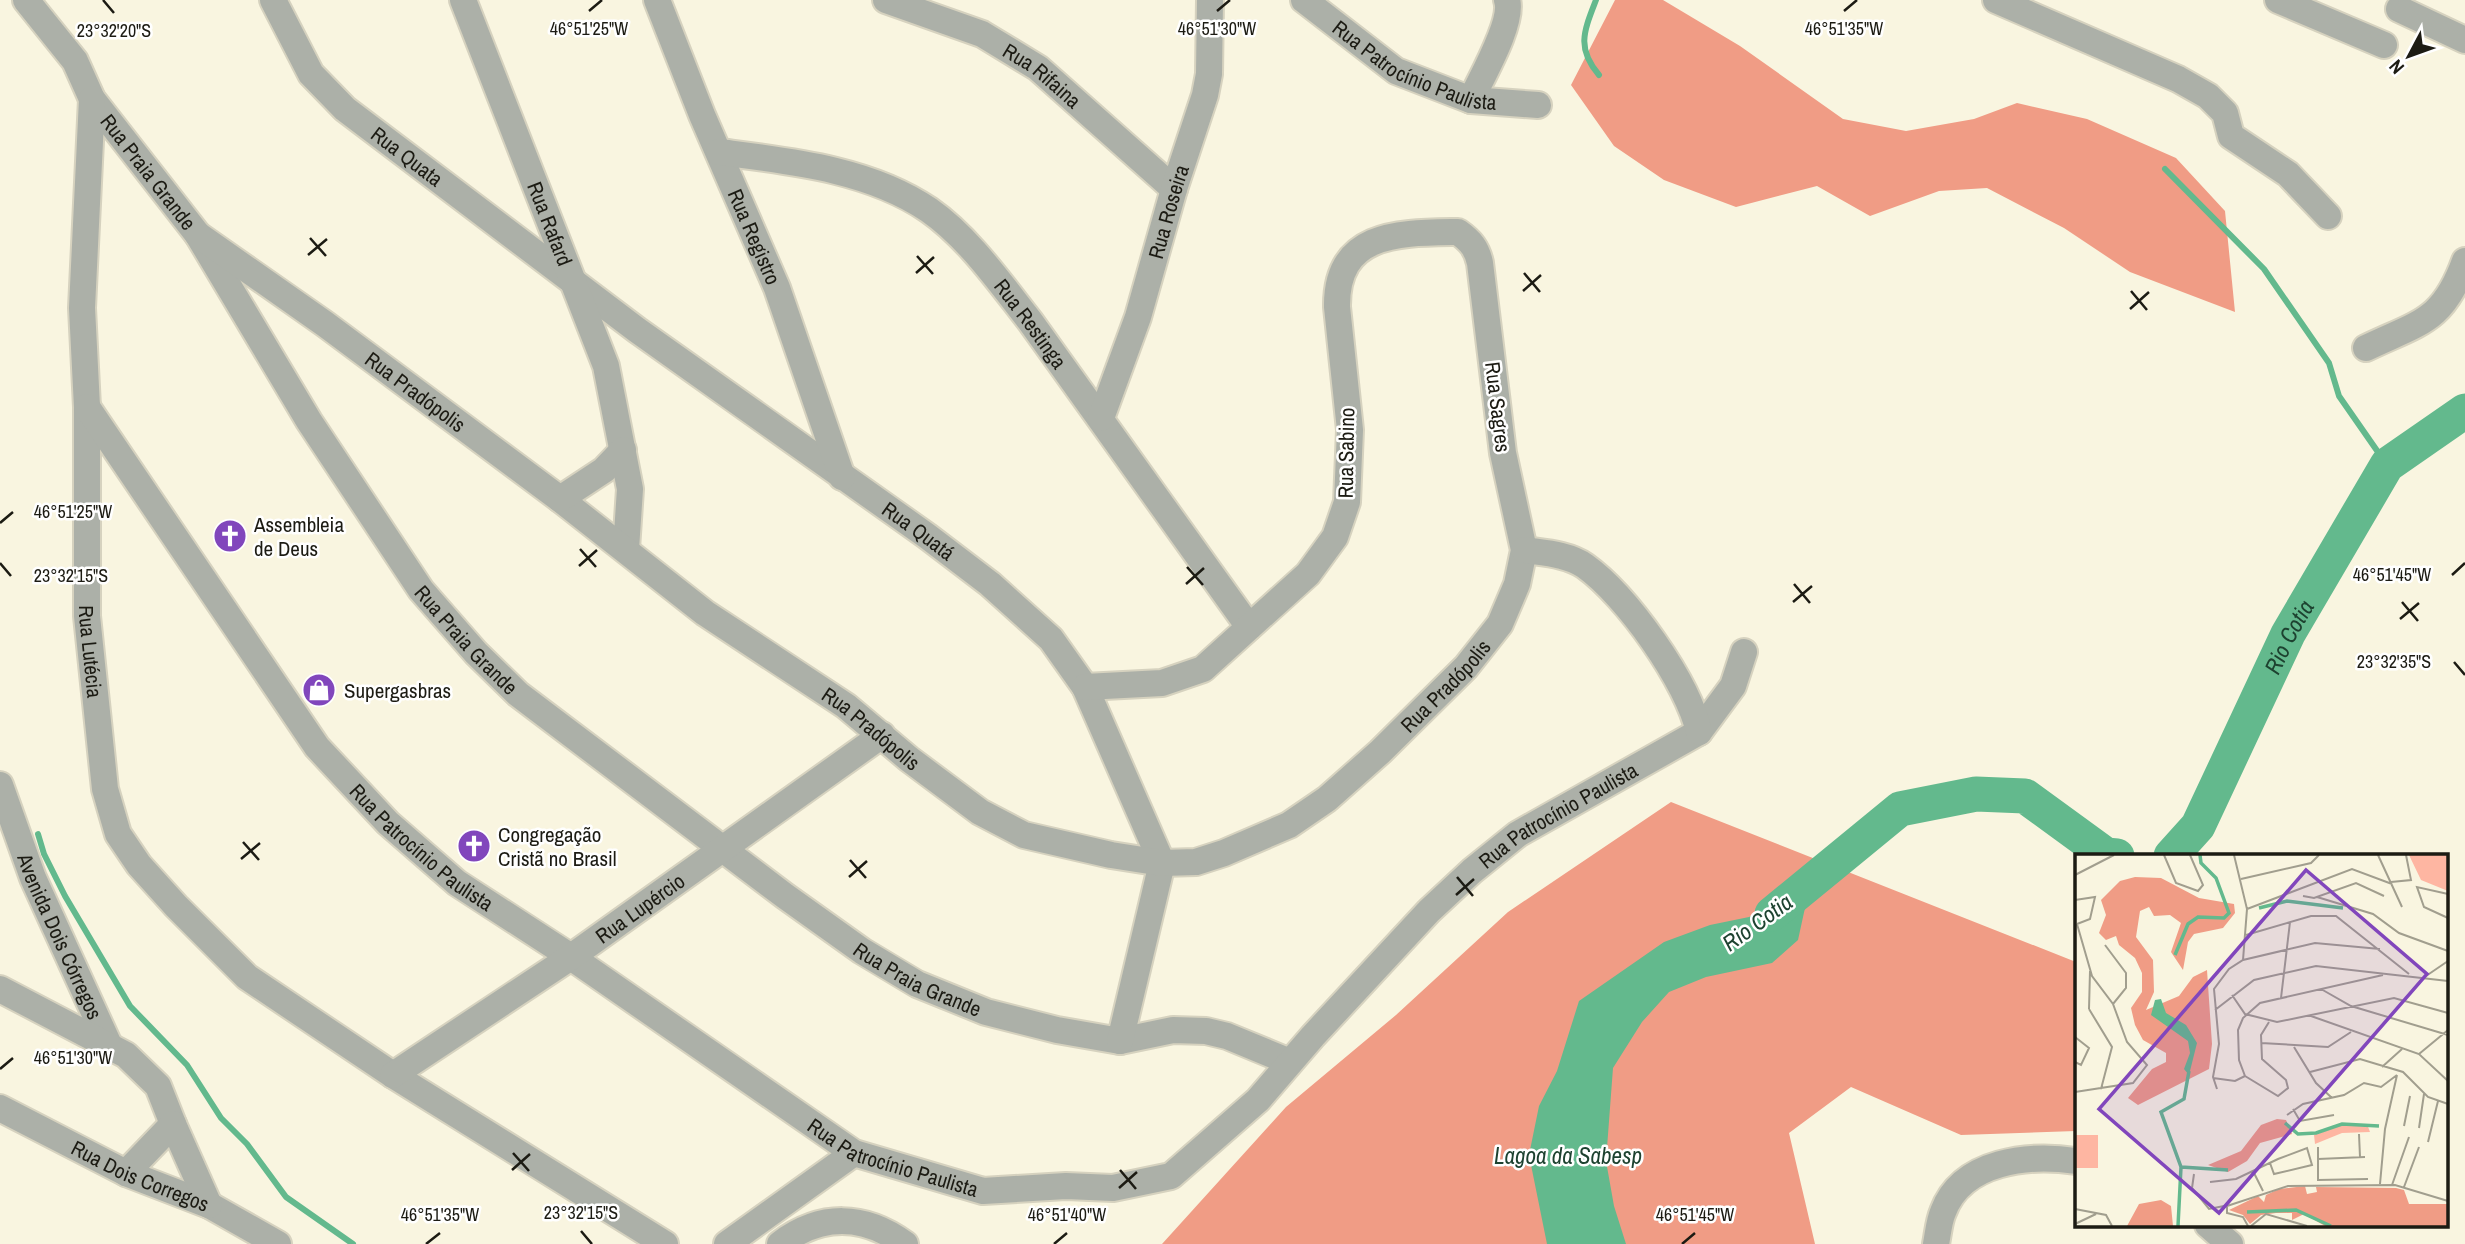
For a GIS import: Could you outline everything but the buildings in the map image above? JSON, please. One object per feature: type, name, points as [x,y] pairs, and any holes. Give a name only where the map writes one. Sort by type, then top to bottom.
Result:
[{"type":"street","name":"Rua Praia Grande","points":[[26,0],[75,61],[92,99],[198,235],[309,421],[421,590],[446,622],[518,694],[862,951],[917,984],[986,1012],[1120,1041],[1173,1030],[1206,1031],[1227,1036],[1290,1062]]},
{"type":"street","name":"Rua Quata","points":[[273,0],[311,74],[345,109],[575,284]]},
{"type":"street","name":"Rua Rafard","points":[[463,0],[601,352],[623,450],[630,496],[626,550]]},
{"type":"street","name":"Rua Registro","points":[[657,0],[777,288],[842,477]]},
{"type":"street","name":"Rua Rifaina","points":[[886,0],[982,34],[1038,68],[1174,189]]},
{"type":"street","name":"Rua Roseira","points":[[1101,418],[1139,317],[1174,189],[1205,95],[1209,74],[1210,0]]},
{"type":"street","name":"Rua Patrocínio Paulista","points":[[1304,0],[1396,71],[1471,100],[1538,106]]},
{"type":"street","points":[[1471,100],[1500,36],[1509,6],[1507,0]]},
{"type":"street","points":[[1996,0],[2048,10],[2208,96],[2225,113],[2231,136],[2288,174],[2328,216]]},
{"type":"street","points":[[2278,0],[2384,45]]},
{"type":"street","points":[[2399,9],[2465,40]]},
{"type":"street","name":"Rua Lutécia","points":[[92,99],[82,308],[87,407],[87,616],[105,789],[118,834],[139,865],[247,977],[393,1075],[665,1244]]},
{"type":"street","name":"Rua Restinga","points":[[719,152],[828,170],[898,193],[930,211],[996,278],[1101,418],[1249,627]]},
{"type":"street","name":"Rua Sabino","points":[[1084,687],[1162,683],[1203,669],[1308,573],[1335,537],[1347,502],[1350,430],[1337,287],[1341,271],[1353,255],[1377,239],[1405,233],[1458,232],[1472,243],[1480,263]]},
{"type":"street","name":"Rua Pradópolis","points":[[198,235],[325,324],[560,499],[705,613],[846,706],[980,812],[1024,835],[1111,855],[1162,863],[1196,862],[1289,825],[1327,799],[1380,752],[1466,667],[1500,625],[1517,584],[1524,550]]},
{"type":"street","points":[[2366,348],[2424,322],[2441,309],[2455,289],[2465,261]]},
{"type":"street","name":"Rua Sagres","points":[[1480,263],[1503,453],[1524,550]]},
{"type":"street","name":"Rua Quatá","points":[[575,284],[990,584],[1051,639],[1084,687],[1162,863]]},
{"type":"street","points":[[601,352],[637,330]]},
{"type":"street","name":"Rua Patrocínio Paulista","points":[[87,407],[317,747],[388,823],[457,883],[571,957],[854,1153],[983,1191],[1066,1186],[1113,1188],[1171,1176],[1258,1100],[1429,911],[1508,842],[1562,807],[1639,768],[1699,732]]},
{"type":"street","points":[[560,499],[604,470],[623,450]]},
{"type":"street","points":[[1524,550],[1558,554],[1583,565],[1605,583],[1633,613],[1675,675],[1690,701],[1699,732]]},
{"type":"street","points":[[1699,732],[1733,686],[1744,652]]},
{"type":"street","name":"Rua Lupércio","points":[[393,1075],[571,957],[882,735]]},
{"type":"street","name":"Avenida Dois Córregos","points":[[0,785],[33,878],[109,1045]]},
{"type":"street","points":[[1120,1041],[1162,863]]},
{"type":"street","points":[[0,989],[109,1045],[144,1070],[158,1086],[209,1205]]},
{"type":"street","name":"Rua Dois Corregos","points":[[0,1108],[126,1173],[209,1205],[278,1244]]},
{"type":"street","points":[[126,1173],[173,1124]]},
{"type":"street","points":[[727,1244],[854,1153]]},
{"type":"street","points":[[1936,1244],[1943,1211],[1964,1181],[2019,1160],[2054,1158],[2075,1161]]},
{"type":"street","points":[[780,1244],[814,1224],[839,1220],[863,1222],[885,1230],[905,1244]]},
{"type":"street","points":[[2209,1226],[2230,1244]]},
{"type":"shaded area","points":[[1615,0],[1663,0],[1740,46],[1843,119],[1906,131],[1974,119],[2017,103],[2087,119],[2176,158],[2225,211],[2235,312],[2130,272],[2064,228],[1987,188],[1939,191],[1870,216],[1817,186],[1736,207],[1664,180],[1614,146],[1571,85]]},
{"type":"shaded area","points":[[1671,802],[2075,962],[2075,1131],[1961,1135],[1851,1087],[1789,1133],[1815,1244],[1162,1244],[1286,1107],[1396,1015],[1508,912]]},
{"type":"water","name":"Lagoa da Sabesp","points":[[1810,885],[1798,940],[1772,963],[1706,977],[1669,992],[1642,1022],[1613,1068],[1606,1161],[1614,1206],[1626,1244],[1547,1244],[1529,1155],[1539,1106],[1557,1071],[1579,1001],[1664,942],[1710,925],[1749,917]]},
{"type":"waterway","points":[[1596,0],[1584,39],[1587,56],[1599,75]]},
{"type":"waterway","points":[[2165,169],[2264,269],[2329,363],[2339,396],[2387,465]]},
{"type":"waterway","name":"Rio Cotia","points":[[2173,854],[2198,826],[2288,634],[2387,465],[2465,411]]},
{"type":"waterway","name":"Rio Cotia","points":[[1772,914],[1900,809],[1976,794],[2025,796],[2105,854]]},
{"type":"waterway","points":[[38,834],[44,854],[65,896],[130,1006],[187,1065],[221,1118],[247,1144],[286,1197],[353,1244]]},
{"type":"place","name":"Assembleia de Deus","points":[[230,536]]},
{"type":"place","name":"Supergasbras","points":[[319,690]]},
{"type":"place","name":"Congregação Cristã no Brasil","points":[[474,846]]}]
